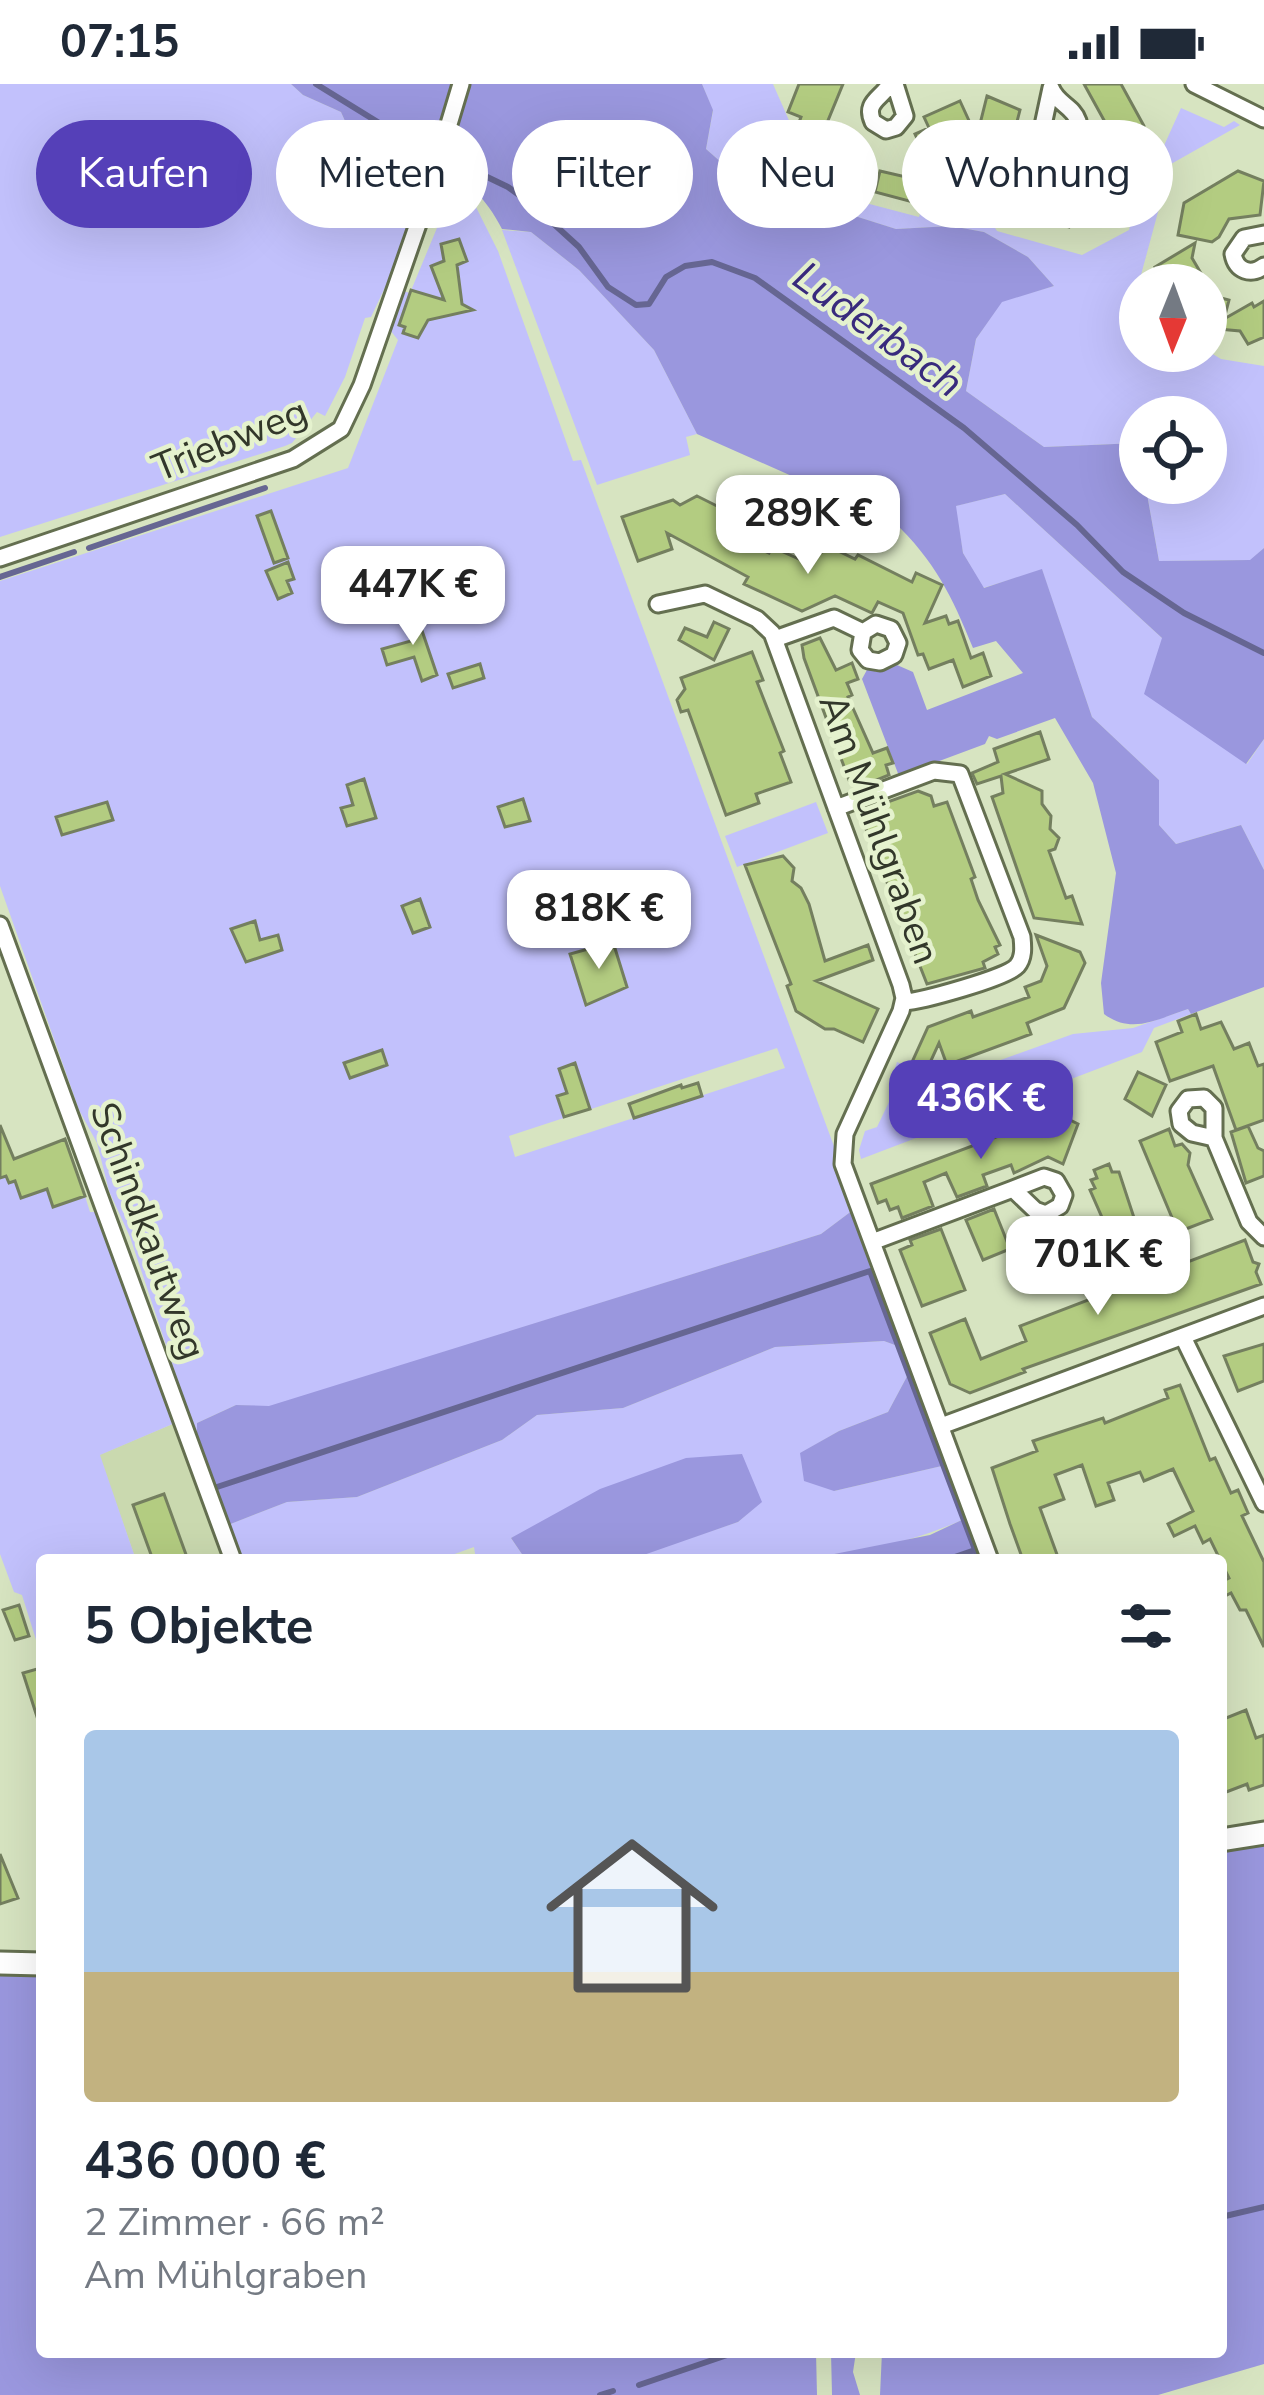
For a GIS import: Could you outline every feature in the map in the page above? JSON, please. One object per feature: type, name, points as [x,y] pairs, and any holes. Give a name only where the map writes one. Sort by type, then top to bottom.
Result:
[{"type":"street","name":"Triebweg","points":[[0,558],[293,459],[341,429],[362,385],[425,204],[461,84]]},
{"type":"street","points":[[1194,84],[1264,119]]},
{"type":"street","points":[[1264,234],[1244,238],[1233,254],[1238,267],[1246,271],[1264,266]]},
{"type":"street","points":[[658,604],[705,594],[757,619],[775,639]]},
{"type":"street","name":"Am Mühlgraben","points":[[863,632],[829,618],[775,639],[904,1002],[842,1145],[843,1164],[988,1554]]},
{"type":"street","points":[[836,808],[934,771],[959,774],[1022,937],[1021,958],[1011,970],[923,1001],[904,1002]]},
{"type":"street","name":"Schindkautweg","points":[[0,925],[231,1554]]},
{"type":"street","points":[[1214,1138],[1249,1222],[1264,1237]]},
{"type":"street","points":[[872,1242],[1013,1189]]},
{"type":"street","points":[[941,1426],[1264,1306]]},
{"type":"street","points":[[1183,1337],[1264,1503]]},
{"type":"street","points":[[1227,1839],[1264,1833]]},
{"type":"street","points":[[0,1963],[36,1964]]},
{"type":"shaded area","points":[[0,84],[291,84],[303,95],[341,112],[345,120],[276,120],[276,228],[407,228],[390,277],[371,317],[365,318],[345,377],[325,416],[317,412],[285,446],[0,537]]},
{"type":"shaded area","points":[[291,84],[702,84],[713,110],[706,149],[717,159],[717,228],[878,228],[878,223],[896,229],[962,228],[984,232],[1028,257],[1054,286],[1002,302],[976,339],[966,391],[1044,447],[1119,444],[1119,504],[1149,504],[1159,561],[1250,560],[1264,548],[1264,739],[1246,764],[1144,694],[1162,638],[1005,494],[956,506],[963,553],[984,588],[1042,569],[1092,717],[1159,780],[1159,825],[1176,844],[1241,825],[1264,870],[1264,987],[1191,1014],[1188,1009],[1145,1023],[1125,1023],[1104,1014],[1101,983],[1116,873],[1093,783],[1055,718],[997,739],[989,736],[985,744],[899,776],[862,679],[868,668],[877,672],[897,665],[913,672],[927,710],[1023,673],[996,641],[973,648],[941,580],[908,536],[893,521],[697,434],[654,350],[579,270],[531,232],[502,229],[488,207],[488,120],[345,120],[341,112],[303,95]]},
{"type":"shaded area","points":[[702,84],[773,84],[789,120],[717,120],[717,159],[706,149],[713,111]]},
{"type":"shaded area","points":[[1181,108],[1224,127],[1234,121],[1240,125],[1173,163],[1173,126]]},
{"type":"shaded area","points":[[878,206],[902,213],[902,228],[914,228],[896,229],[878,223]]},
{"type":"shaded area","points":[[437,228],[486,228],[573,461],[581,460],[835,1149],[853,1210],[821,1234],[269,1407],[236,1405],[197,1423],[197,1438],[130,1237],[109,1191],[97,1143],[79,1110],[0,886],[0,581],[348,468],[398,340],[390,330],[403,291],[410,293]],"holes":[[[777,1048],[785,1068],[515,1157],[509,1136]]]},
{"type":"shaded area","points":[[962,228],[995,228],[1082,255],[1130,228],[1154,228],[1144,264],[1119,264],[1119,372],[1227,372],[1227,360],[1264,366],[1264,548],[1251,560],[1159,561],[1149,504],[1227,504],[1227,396],[1119,396],[1119,444],[1044,447],[966,391],[976,339],[1002,301],[1054,286],[1028,257],[984,232]]},
{"type":"shaded area","points":[[502,230],[531,232],[579,270],[654,350],[697,434],[686,437],[690,455],[597,485]]},
{"type":"shaded area","points":[[1005,494],[1163,639],[1247,764],[1264,739],[1264,870],[1241,825],[1176,844],[1159,825],[1159,780],[1092,717],[1042,570],[983,588],[963,553],[955,506]]},
{"type":"shaded area","points":[[816,802],[828,833],[737,867],[725,836]]},
{"type":"shaded area","points":[[1188,1009],[1191,1014],[1154,1028],[1142,1052],[861,1159],[865,1131],[877,1127],[900,1079],[893,1074],[897,1062],[942,1081],[1073,1034],[1133,1028]]},
{"type":"shaded area","points":[[0,1176],[6,1176],[9,1183],[15,1181],[21,1198],[47,1189],[85,1196],[90,1212],[99,1212],[175,1423],[100,1455],[134,1554],[36,1554],[36,1640],[22,1595],[14,1592],[0,1554]]},
{"type":"shaded area","points":[[853,1210],[903,1348],[884,1341],[775,1347],[623,1408],[537,1415],[502,1440],[357,1497],[287,1502],[228,1525],[197,1438],[197,1423],[236,1405],[269,1406],[821,1234]]},
{"type":"shaded area","points":[[884,1341],[903,1348],[911,1369],[888,1412],[839,1431],[801,1453],[834,1491],[946,1465],[966,1518],[884,1546],[833,1554],[643,1554],[738,1522],[761,1502],[741,1454],[511,1538],[522,1554],[475,1554],[474,1547],[455,1554],[239,1554],[228,1525],[287,1502],[357,1497],[502,1440],[537,1415],[623,1408],[775,1347]]},
{"type":"shaded area","points":[[911,1369],[946,1465],[834,1491],[804,1481],[800,1453],[888,1412]]},
{"type":"shaded area","points":[[175,1423],[223,1554],[134,1554],[99,1455]]},
{"type":"shaded area","points":[[742,1454],[762,1502],[738,1522],[646,1554],[522,1554],[511,1538],[600,1489],[686,1458]]},
{"type":"shaded area","points":[[966,1518],[979,1554],[834,1554],[930,1535]]},
{"type":"shaded area","points":[[1264,1842],[1264,2364],[1158,2395],[880,2395],[882,2358],[1227,2358],[1227,1848]]},
{"type":"shaded area","points":[[0,1972],[36,1972],[36,2358],[816,2358],[817,2395],[0,2395]]},
{"type":"shaded area","points":[[831,2358],[855,2358],[853,2372],[860,2395],[832,2395]]},
{"type":"building","points":[[799,84],[843,84],[828,120],[800,120],[788,112]]},
{"type":"building","points":[[1084,84],[1121,84],[1141,120],[1104,120]]},
{"type":"building","points":[[987,96],[1020,110],[1017,120],[981,120]]},
{"type":"building","points":[[960,101],[969,120],[925,120]]},
{"type":"building","points":[[880,171],[902,176],[902,199],[878,193]]},
{"type":"building","points":[[1238,171],[1264,181],[1260,215],[1229,219],[1212,242],[1178,235],[1184,203]]},
{"type":"building","points":[[459,239],[467,261],[457,265],[462,304],[473,310],[428,320],[418,338],[403,333],[405,327],[399,325],[411,290],[444,300],[431,266],[444,261],[441,244]]},
{"type":"building","points":[[1195,243],[1196,264],[1160,264]]},
{"type":"building","points":[[1264,301],[1264,337],[1248,344],[1240,331],[1227,330],[1227,317]]},
{"type":"building","points":[[697,496],[747,527],[741,540],[769,553],[772,547],[801,560],[832,548],[855,559],[858,555],[912,582],[916,573],[942,585],[925,623],[946,616],[949,624],[958,621],[971,658],[983,653],[991,676],[963,687],[953,660],[929,669],[923,654],[918,655],[903,613],[878,602],[872,613],[835,596],[802,611],[744,584],[748,577],[667,533],[672,549],[638,561],[622,517],[673,500],[680,505]]},
{"type":"building","points":[[271,511],[288,558],[274,563],[257,516]]},
{"type":"building","points":[[288,562],[294,579],[287,581],[292,593],[278,599],[266,571]]},
{"type":"building","points":[[413,604],[437,675],[422,681],[414,657],[387,665],[382,649],[411,641],[404,606]]},
{"type":"building","points":[[714,622],[729,629],[714,660],[679,640],[685,628],[707,637]]},
{"type":"building","points":[[820,638],[836,670],[852,663],[858,679],[847,683],[852,695],[848,697],[873,753],[887,748],[893,763],[886,765],[889,775],[862,786],[859,777],[849,780],[804,658],[802,645]]},
{"type":"building","points":[[752,652],[763,680],[757,682],[791,782],[756,794],[759,803],[726,815],[688,710],[681,712],[677,700],[685,689],[681,678]]},
{"type":"building","points":[[480,664],[484,678],[453,688],[448,674]]},
{"type":"building","points":[[1040,732],[1049,759],[1005,774],[1042,791],[1042,804],[1051,816],[1050,829],[1059,838],[1049,851],[1066,898],[1072,896],[1082,924],[1034,918],[992,797],[1003,793],[1001,776],[977,784],[972,773],[998,762],[994,749]]},
{"type":"building","points":[[364,779],[376,818],[347,826],[341,808],[353,805],[347,785]]},
{"type":"building","points":[[918,791],[931,796],[934,806],[947,802],[975,877],[971,879],[978,900],[1000,945],[995,947],[998,954],[983,962],[985,968],[927,984],[862,819],[871,816],[868,809]]},
{"type":"building","points":[[523,799],[530,821],[505,827],[498,807]]},
{"type":"building","points":[[107,802],[113,820],[62,835],[56,817]]},
{"type":"building","points":[[783,856],[794,868],[792,881],[809,904],[825,961],[868,945],[873,960],[816,981],[878,1009],[863,1042],[825,1029],[796,1011],[787,986],[791,984],[745,865]]},
{"type":"building","points":[[420,899],[430,927],[413,933],[402,906]]},
{"type":"building","points":[[255,921],[260,940],[278,935],[282,950],[246,962],[231,929]]},
{"type":"building","points":[[1036,935],[1080,952],[1085,963],[1064,1008],[1027,1023],[1031,1034],[947,1065],[939,1043],[928,1067],[913,1060],[928,1027],[1029,997],[1025,987],[1041,981],[1047,966]]},
{"type":"building","points":[[613,942],[627,987],[586,1005],[570,954]]},
{"type":"building","points":[[1196,1014],[1201,1029],[1221,1022],[1234,1049],[1249,1043],[1258,1066],[1264,1064],[1264,1120],[1236,1130],[1213,1066],[1170,1081],[1156,1042],[1182,1032],[1178,1021]]},
{"type":"building","points":[[382,1050],[387,1065],[350,1078],[344,1063]]},
{"type":"building","points":[[575,1063],[590,1109],[564,1117],[557,1096],[567,1093],[559,1069]]},
{"type":"building","points":[[1138,1072],[1166,1085],[1152,1116],[1125,1099]]},
{"type":"building","points":[[698,1083],[702,1096],[634,1118],[629,1104]]},
{"type":"building","points":[[1050,1110],[1078,1124],[1063,1164],[1048,1157],[1014,1173],[1011,1165],[983,1175],[987,1186],[957,1197],[946,1173],[924,1182],[933,1206],[902,1218],[898,1207],[890,1210],[886,1200],[878,1203],[871,1184],[999,1136],[997,1131]]},
{"type":"building","points":[[0,1125],[14,1159],[65,1139],[85,1196],[53,1207],[47,1189],[21,1198],[15,1181],[0,1178]]},
{"type":"building","points":[[1248,1126],[1264,1151],[1264,1176],[1246,1183],[1231,1132]]},
{"type":"building","points":[[1169,1129],[1175,1146],[1182,1144],[1190,1153],[1188,1165],[1212,1219],[1178,1232],[1140,1141]]},
{"type":"building","points":[[1109,1164],[1112,1172],[1119,1172],[1142,1242],[1045,1277],[1040,1263],[1048,1260],[1043,1245],[1078,1233],[1084,1248],[1111,1238],[1090,1190],[1095,1188],[1091,1180],[1097,1178],[1094,1170]]},
{"type":"building","points":[[994,1209],[1010,1249],[983,1260],[966,1220]]},
{"type":"building","points":[[941,1229],[965,1290],[922,1306],[900,1250],[912,1245],[910,1240]]},
{"type":"building","points":[[1245,1240],[1253,1262],[1259,1264],[1256,1272],[1261,1284],[1023,1369],[1025,1372],[970,1393],[950,1384],[930,1333],[965,1319],[981,1359],[1026,1341],[1020,1326]]},
{"type":"building","points":[[1264,1344],[1264,1381],[1238,1391],[1224,1356]]},
{"type":"building","points":[[1180,1385],[1210,1460],[1215,1458],[1231,1493],[1238,1490],[1248,1513],[1242,1516],[1264,1562],[1264,1647],[1246,1610],[1240,1610],[1231,1593],[1227,1595],[1227,1554],[1217,1554],[1210,1539],[1203,1543],[1195,1526],[1174,1536],[1168,1524],[1193,1511],[1173,1469],[1144,1481],[1140,1472],[1108,1483],[1114,1500],[1096,1506],[1082,1465],[1055,1475],[1064,1499],[1040,1508],[1057,1554],[1021,1554],[992,1468],[1037,1451],[1033,1441],[1103,1418],[1105,1423],[1168,1398],[1165,1390]]},
{"type":"building","points":[[164,1494],[186,1554],[151,1554],[133,1505]]},
{"type":"building","points":[[19,1605],[29,1636],[15,1640],[3,1610]]},
{"type":"building","points":[[36,1669],[36,1714],[23,1673]]},
{"type":"building","points":[[1246,1710],[1256,1738],[1264,1735],[1264,1785],[1249,1790],[1247,1784],[1227,1792],[1227,1718]]},
{"type":"building","points":[[0,1854],[18,1898],[0,1904]]},
{"type":"waterway","name":"Luderbach","points":[[316,84],[374,120]]},
{"type":"waterway","name":"Luderbach","points":[[488,177],[533,205],[579,247],[608,287],[636,305],[649,304],[666,277],[685,266],[712,262],[755,278],[964,428],[1077,525],[1123,572],[1184,613],[1264,653]]},
{"type":"waterway","points":[[89,548],[265,488]]},
{"type":"waterway","points":[[0,577],[74,552]]},
{"type":"waterway","points":[[217,1487],[870,1271],[977,1554]]},
{"type":"waterway","points":[[963,1554],[975,1550]]},
{"type":"waterway","points":[[1227,2216],[1264,2207]]},
{"type":"waterway","points":[[639,2385],[718,2358]]},
{"type":"waterway","points":[[600,2395],[613,2391]]}]
